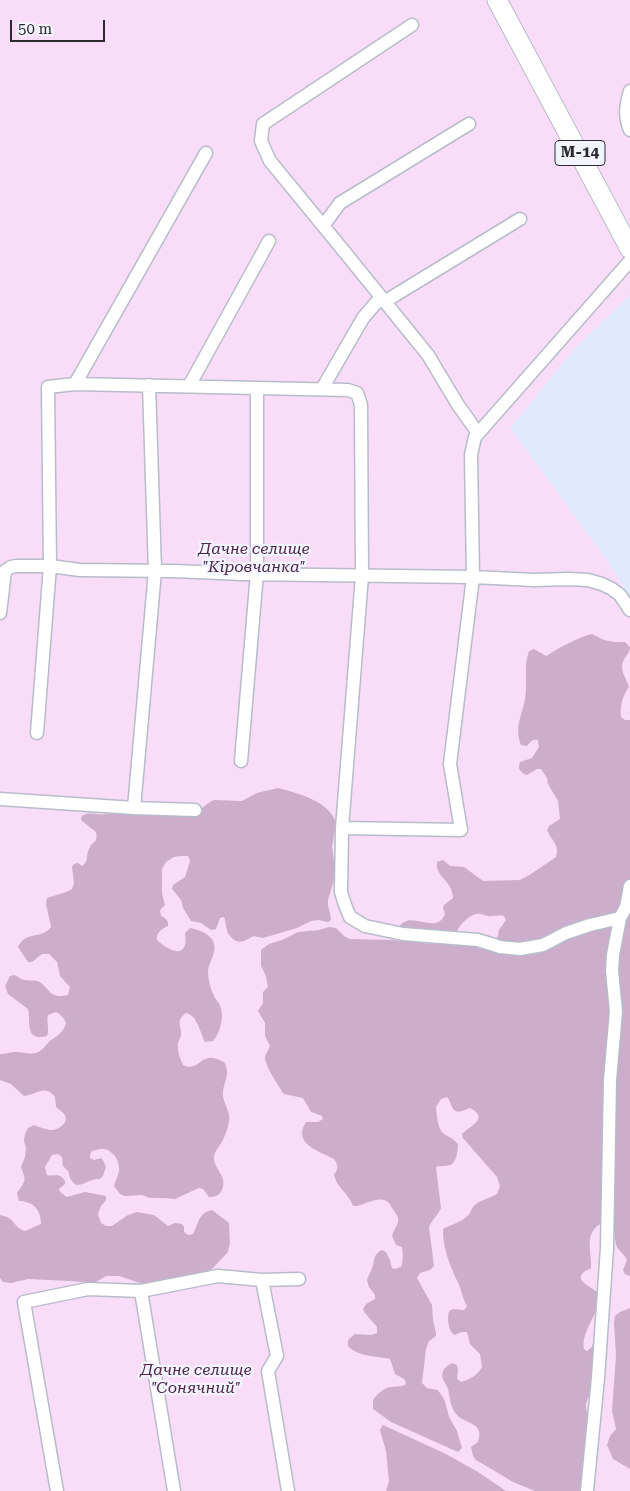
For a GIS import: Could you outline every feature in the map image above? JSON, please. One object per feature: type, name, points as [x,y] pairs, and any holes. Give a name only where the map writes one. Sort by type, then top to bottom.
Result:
[{"type":"highway","name":"М-14","points":[[497,0],[630,249]]},
{"type":"lane","points":[[412,25],[263,124],[261,141],[270,162],[428,355],[478,434]]},
{"type":"lane","points":[[630,91],[626,106],[626,117],[630,130]]},
{"type":"lane","points":[[323,226],[340,203],[469,124]]},
{"type":"lane","points":[[75,384],[206,152]]},
{"type":"lane","points":[[322,389],[363,318],[382,299],[520,219]]},
{"type":"lane","points":[[189,386],[269,240]]},
{"type":"lane","points":[[342,828],[461,830],[450,764],[473,577],[471,455],[475,437],[630,261]]},
{"type":"lane","points":[[37,733],[50,566],[48,387],[75,384],[348,390],[357,393],[362,404],[362,576],[342,828],[341,892],[350,917],[365,926],[403,934],[478,940],[500,947],[520,949],[543,944],[566,933],[590,925],[620,918]]},
{"type":"lane","points":[[134,808],[155,571],[149,385]]},
{"type":"lane","points":[[241,761],[257,574],[257,388]]},
{"type":"lane","points":[[0,613],[5,571],[16,566],[50,566],[80,570],[257,574],[473,577],[534,580],[568,578],[588,580],[612,589],[620,596],[630,610]]},
{"type":"lane","points":[[0,799],[195,810]]},
{"type":"lane","points":[[587,1491],[607,1248],[610,1080],[616,1011],[612,971],[613,955],[620,918],[626,907],[630,886]]},
{"type":"lane","points":[[57,1491],[24,1302],[88,1289],[141,1291],[218,1276],[262,1280],[299,1279]]},
{"type":"lane","points":[[262,1280],[277,1356],[268,1370],[288,1491]]},
{"type":"lane","points":[[141,1291],[174,1491]]},
{"type":"shaded area","points":[[630,295],[630,597],[608,562],[510,428],[576,347]]},
{"type":"shaded area","points":[[592,634],[604,640],[625,642],[630,647],[622,663],[623,672],[629,687],[621,705],[621,717],[625,720],[630,720],[630,1276],[625,1274],[623,1270],[627,1260],[617,1247],[612,1226],[602,1223],[596,1227],[590,1237],[591,1268],[581,1275],[582,1281],[597,1292],[599,1298],[598,1305],[585,1334],[584,1349],[587,1351],[592,1347],[596,1328],[603,1402],[602,1404],[592,1395],[589,1396],[586,1402],[590,1419],[581,1491],[535,1491],[513,1482],[476,1460],[471,1447],[478,1442],[479,1431],[473,1424],[457,1415],[453,1409],[448,1389],[442,1376],[447,1366],[452,1363],[457,1365],[457,1379],[461,1382],[473,1377],[482,1367],[480,1354],[470,1344],[467,1332],[454,1335],[449,1327],[449,1311],[453,1309],[464,1310],[467,1306],[449,1261],[443,1234],[443,1229],[465,1218],[477,1203],[497,1194],[500,1186],[497,1177],[463,1138],[462,1134],[476,1122],[478,1115],[470,1108],[458,1112],[454,1110],[447,1097],[441,1099],[436,1107],[440,1129],[458,1144],[458,1149],[452,1164],[436,1167],[441,1208],[429,1227],[434,1266],[430,1270],[420,1273],[417,1278],[432,1305],[436,1333],[436,1336],[429,1341],[426,1349],[422,1383],[427,1388],[438,1390],[445,1401],[449,1417],[457,1431],[462,1448],[458,1452],[391,1422],[373,1409],[373,1400],[381,1392],[388,1388],[405,1385],[406,1382],[395,1374],[390,1359],[362,1354],[348,1346],[348,1340],[355,1334],[371,1335],[377,1333],[377,1327],[363,1309],[366,1304],[375,1299],[375,1295],[369,1287],[367,1280],[376,1255],[382,1250],[386,1252],[392,1268],[401,1267],[402,1247],[396,1245],[392,1236],[398,1219],[389,1203],[384,1200],[380,1199],[353,1206],[349,1197],[335,1179],[334,1174],[337,1171],[337,1167],[334,1159],[309,1146],[302,1136],[306,1122],[318,1122],[323,1119],[322,1116],[311,1112],[303,1098],[284,1094],[272,1076],[265,1060],[270,1046],[265,1036],[265,1023],[258,1011],[263,1003],[263,992],[268,987],[266,976],[261,966],[261,950],[269,944],[298,932],[329,927],[336,928],[350,939],[444,943],[466,946],[495,939],[506,920],[504,916],[474,915],[458,928],[455,935],[397,931],[402,924],[408,921],[435,923],[441,921],[445,914],[444,905],[453,898],[450,887],[439,872],[437,862],[443,860],[450,866],[464,867],[483,881],[520,880],[556,857],[556,846],[547,830],[549,826],[560,819],[558,801],[541,769],[537,769],[527,775],[519,769],[520,762],[532,758],[539,747],[538,740],[532,741],[527,746],[521,745],[518,733],[526,693],[527,657],[529,651],[534,649],[546,656],[575,640]]},
{"type":"shaded area","points":[[278,788],[312,799],[333,815],[336,823],[332,847],[336,873],[328,900],[331,920],[328,922],[311,921],[297,928],[263,938],[254,936],[239,942],[228,934],[224,917],[220,918],[216,929],[211,930],[201,923],[191,921],[183,908],[181,900],[172,889],[173,885],[185,877],[190,861],[188,856],[174,857],[166,862],[162,869],[162,893],[165,905],[160,910],[161,916],[168,922],[168,926],[158,933],[157,940],[167,948],[177,951],[181,950],[184,947],[185,933],[190,928],[206,934],[211,938],[214,945],[214,953],[208,974],[212,992],[221,1008],[222,1021],[219,1030],[213,1041],[205,1042],[196,1020],[186,1013],[180,1021],[181,1036],[178,1047],[183,1065],[192,1067],[205,1059],[213,1058],[224,1062],[226,1067],[227,1075],[223,1096],[229,1115],[229,1122],[223,1140],[214,1155],[216,1166],[223,1180],[221,1192],[217,1196],[209,1197],[203,1189],[199,1188],[175,1199],[150,1198],[142,1195],[125,1196],[120,1194],[114,1186],[119,1171],[117,1160],[111,1152],[103,1149],[92,1151],[90,1155],[90,1158],[94,1160],[101,1158],[106,1167],[100,1179],[76,1185],[63,1166],[62,1157],[58,1154],[52,1155],[45,1167],[47,1175],[63,1178],[65,1184],[59,1189],[67,1197],[85,1192],[106,1196],[106,1200],[98,1214],[101,1223],[106,1226],[112,1226],[128,1215],[137,1212],[154,1215],[168,1226],[175,1223],[182,1224],[184,1232],[188,1235],[193,1234],[201,1216],[207,1211],[212,1210],[229,1223],[230,1243],[228,1252],[212,1269],[203,1273],[143,1284],[119,1276],[106,1276],[91,1283],[28,1279],[11,1283],[3,1282],[0,1278],[0,1215],[9,1218],[25,1231],[41,1224],[40,1214],[35,1207],[24,1201],[19,1201],[17,1193],[24,1181],[21,1167],[25,1157],[25,1134],[28,1128],[34,1125],[50,1130],[56,1129],[64,1124],[66,1119],[64,1113],[56,1107],[55,1097],[48,1091],[44,1090],[24,1096],[11,1084],[0,1080],[0,1054],[14,1052],[31,1054],[37,1052],[60,1033],[66,1023],[56,1012],[48,1015],[47,1036],[35,1036],[30,1029],[28,1009],[8,994],[5,986],[10,976],[14,975],[24,980],[37,981],[57,996],[68,995],[70,987],[60,976],[57,962],[49,954],[42,954],[32,962],[28,962],[18,947],[26,938],[45,932],[51,927],[46,904],[47,898],[72,889],[74,883],[72,867],[78,863],[82,866],[86,862],[91,845],[96,840],[96,832],[81,820],[82,816],[85,814],[108,814],[112,812],[200,809],[214,800],[242,801],[257,793]]},
{"type":"shaded area","points":[[630,1308],[630,1469],[613,1459],[607,1445],[610,1436],[616,1429],[612,1411],[616,1355],[615,1316]]},
{"type":"shaded area","points":[[383,1425],[446,1454],[506,1491],[386,1491],[389,1481],[386,1451],[380,1430]]},
{"type":"green space","points":[[0,0],[491,0],[630,265],[630,295],[576,347],[510,428],[608,562],[630,597],[630,1491],[0,1491]]},
{"type":"green space","points":[[505,0],[630,0],[630,235]]},
{"type":"park label","name":"Дачне селище \"Кіровчанка\"","points":[[254,558]]},
{"type":"park label","name":"Дачне селище \"Сонячний\"","points":[[196,1379]]}]
